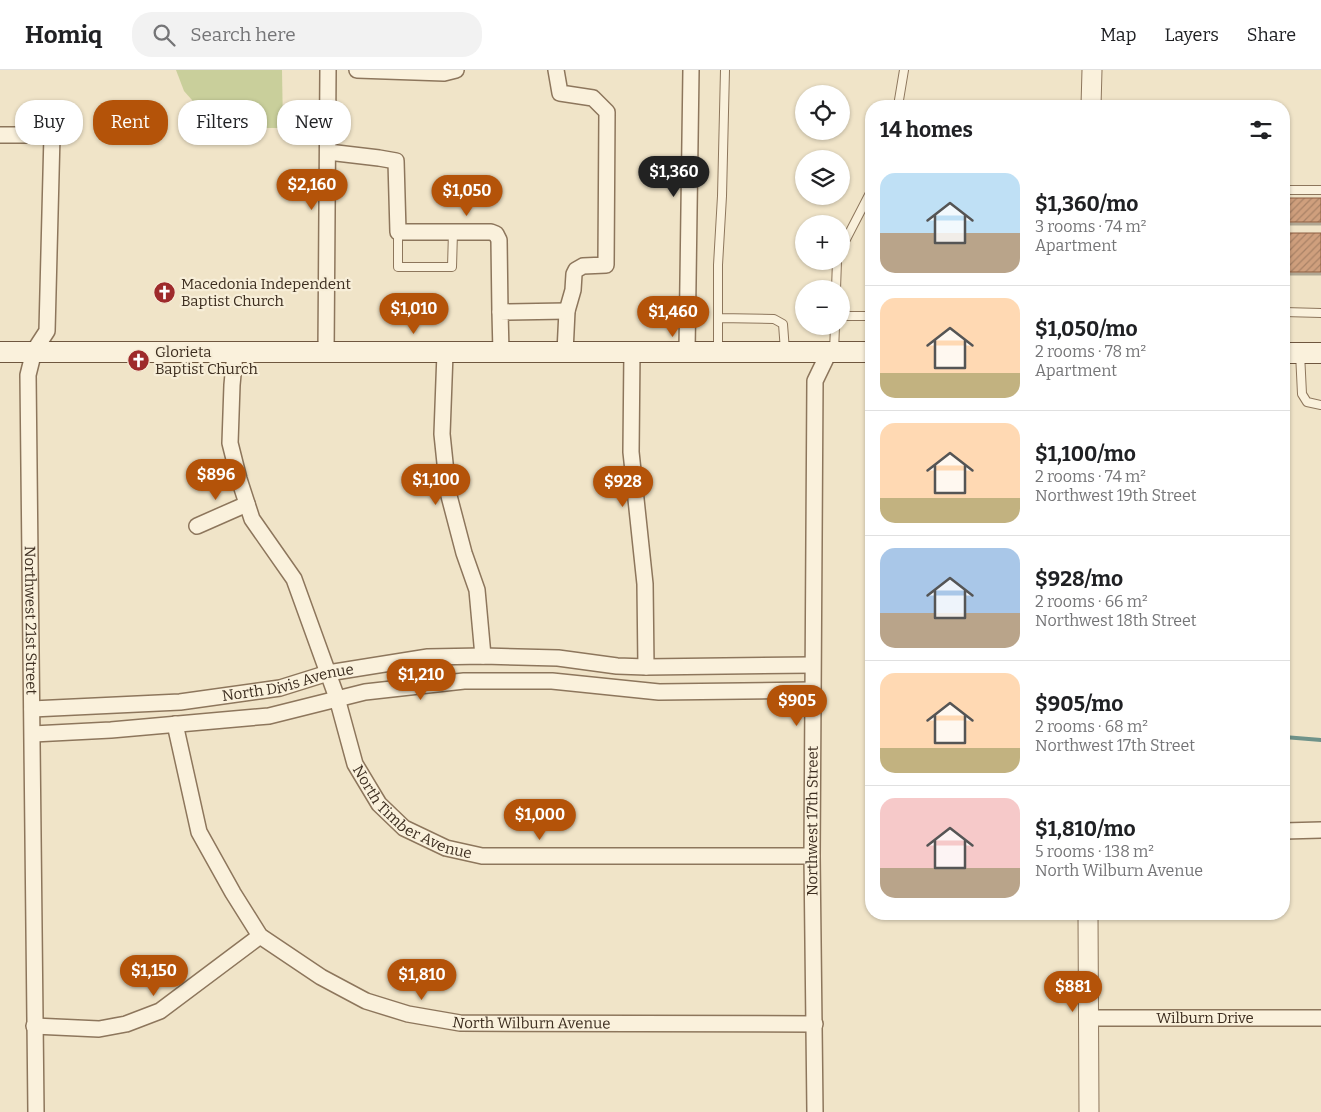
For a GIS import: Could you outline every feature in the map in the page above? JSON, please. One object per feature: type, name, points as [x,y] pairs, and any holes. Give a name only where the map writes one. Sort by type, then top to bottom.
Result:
[{"type":"main road","points":[[0,352],[865,352]]},
{"type":"main road","points":[[1292,353],[1321,353]]},
{"type":"street","points":[[326,353],[328,70]]},
{"type":"street","points":[[357,70],[444,73],[456,70]]},
{"type":"street","points":[[556,70],[560,93],[593,98],[607,112],[606,265],[583,266],[576,270],[574,274],[573,290],[566,311],[565,352]]},
{"type":"street","points":[[688,351],[691,70]]},
{"type":"street","points":[[1091,100],[1092,70]]},
{"type":"street","name":"Northwest 21st Street","points":[[0,135],[52,135],[48,331],[34,351],[28,375],[36,1112]]},
{"type":"street","points":[[328,152],[396,161],[398,232],[491,232],[496,234],[498,240],[501,352]]},
{"type":"street","points":[[500,312],[566,311]]},
{"type":"street","points":[[632,351],[631,452],[645,584],[646,667]]},
{"type":"street","name":"Northwest 17th Street","points":[[815,1112],[812,665],[815,381],[831,352]]},
{"type":"street","name":"North Timber Avenue","points":[[234,353],[230,443],[252,518],[294,579],[337,698],[355,764],[379,804],[404,828],[446,848],[482,856],[812,856]]},
{"type":"street","points":[[445,353],[442,434],[448,492],[464,552],[477,590],[483,656]]},
{"type":"street","points":[[197,526],[247,504]]},
{"type":"street","name":"North Divis Avenue","points":[[32,709],[180,702],[280,688],[328,673],[428,657],[558,658],[617,666],[646,667],[812,665]]},
{"type":"street","name":"North Divis Avenue","points":[[32,734],[111,730],[269,716],[364,692],[464,681],[552,681],[659,692],[812,690]]},
{"type":"street","name":"North Wilburn Avenue","points":[[175,724],[199,832],[233,893],[260,936],[321,977],[366,1001],[408,1014],[460,1023],[815,1024]]},
{"type":"street","points":[[1290,831],[1321,830]]},
{"type":"street","points":[[1088,920],[1089,1112]]},
{"type":"street","points":[[34,1026],[99,1029],[126,1024],[160,1011],[260,936]]},
{"type":"street","name":"Wilburn Drive","points":[[1090,1018],[1321,1018]]},
{"type":"lane","points":[[718,352],[718,265],[722,196],[725,70]]},
{"type":"lane","points":[[899,100],[904,70]]},
{"type":"lane","points":[[1290,190],[1321,190]]},
{"type":"lane","points":[[850,232],[865,203]]},
{"type":"lane","points":[[398,232],[398,267],[452,267],[453,232]]},
{"type":"lane","points":[[1290,312],[1321,313]]},
{"type":"lane","points":[[850,316],[865,316]]},
{"type":"lane","points":[[718,318],[774,319],[783,324],[785,352]]},
{"type":"lane","points":[[831,352],[834,335]]},
{"type":"lane","points":[[1292,353],[1302,394],[1307,402],[1321,404]]},
{"type":"green space","points":[[176,70],[282,70],[283,100],[277,100],[277,128],[267,128],[267,100],[192,100],[184,91]]},
{"type":"building","points":[[1290,198],[1321,198],[1321,222],[1290,222]]},
{"type":"building","points":[[1290,233],[1321,233],[1321,272],[1290,272]]},
{"type":"waterway","points":[[1290,737],[1321,740]]},
{"type":"place","name":"Macedonia Independent Baptist Church","points":[[165,293]]},
{"type":"place","name":"Glorieta Baptist Church","points":[[139,361]]}]
